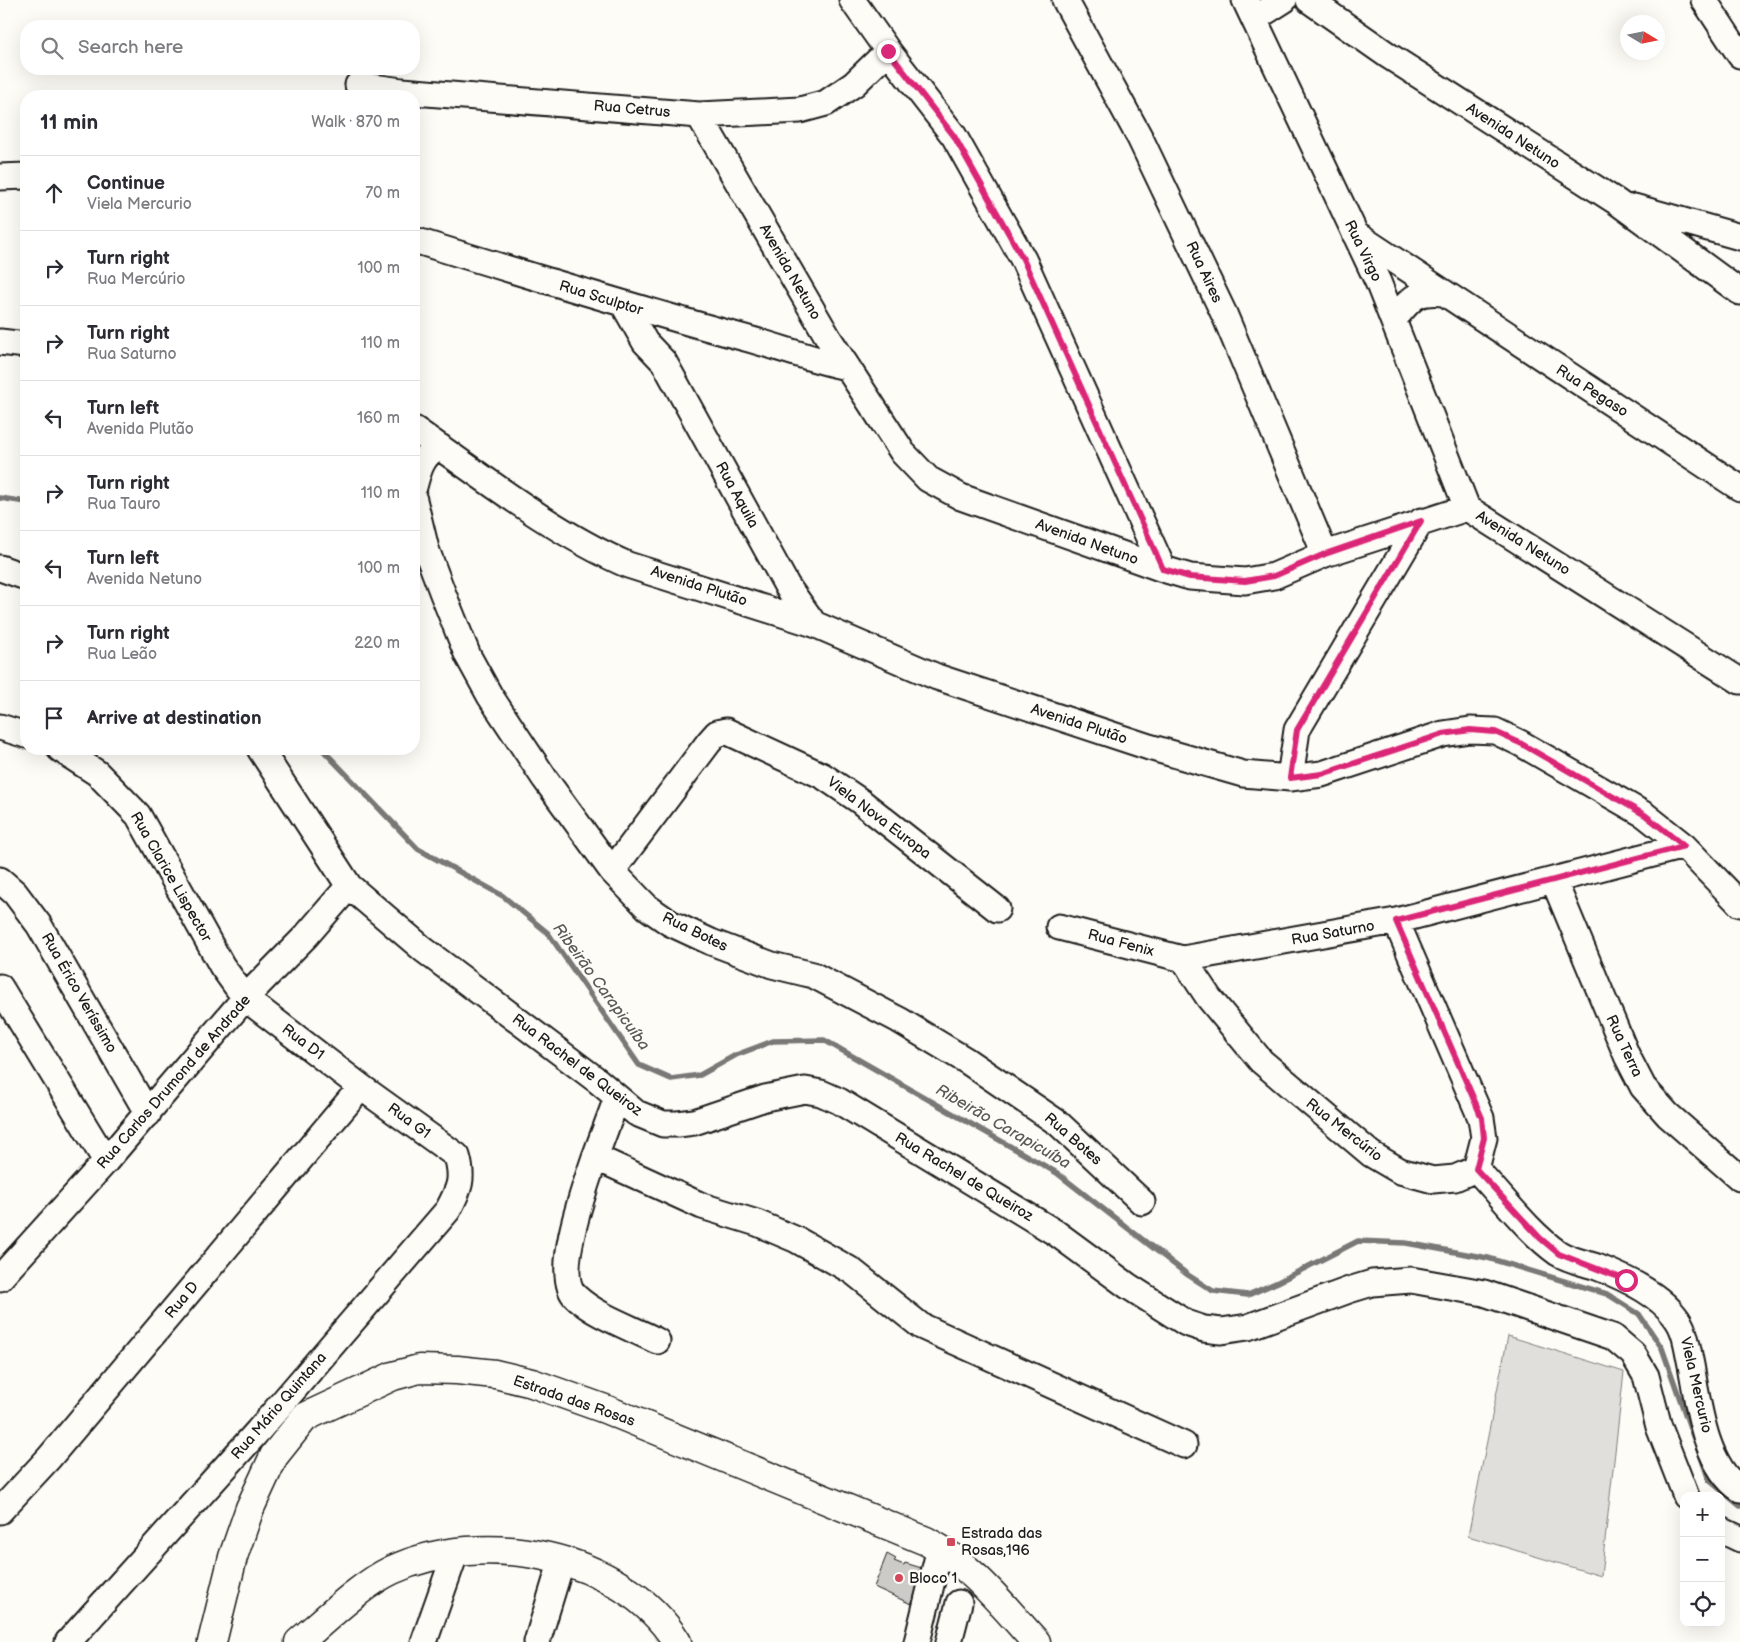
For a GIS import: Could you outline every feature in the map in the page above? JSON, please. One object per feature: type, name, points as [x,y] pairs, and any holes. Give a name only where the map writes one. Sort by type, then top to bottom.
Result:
[{"type":"main road","name":"Estrada das Rosas","points":[[212,1642],[234,1558],[250,1508],[274,1456],[305,1417],[393,1376],[419,1369],[495,1374],[532,1383],[613,1412],[940,1548],[981,1582],[1036,1642]]},
{"type":"main road","points":[[299,1642],[345,1602],[390,1571],[415,1561],[454,1554],[518,1552],[562,1560],[589,1568],[623,1587],[648,1607],[670,1630],[677,1642]]},
{"type":"street","points":[[852,0],[888,51],[954,136],[1023,259],[1163,569]]},
{"type":"street","name":"Rua Aires","points":[[1065,0],[1140,138],[1225,316],[1325,554]]},
{"type":"street","points":[[1249,10],[1284,0]]},
{"type":"street","name":"Avenida Netuno","points":[[1309,0],[1389,56],[1617,202],[1740,292]]},
{"type":"street","points":[[1704,0],[1740,55]]},
{"type":"street","name":"Rua Virgo","points":[[1249,10],[1378,282],[1467,508]]},
{"type":"street","name":"Rua Cetrus","points":[[420,90],[699,115],[800,110],[826,103],[854,84],[888,51]]},
{"type":"street","name":"Rua Cetrus","points":[[358,85],[415,90]]},
{"type":"street","name":"Avenida Netuno","points":[[699,115],[829,339],[903,453],[928,479],[961,496],[1163,569],[1190,577],[1245,581],[1274,576],[1325,554],[1421,521],[1467,508],[1740,681]]},
{"type":"street","points":[[0,177],[20,176]]},
{"type":"street","points":[[1617,202],[1740,237]]},
{"type":"street","name":"Rua Pegaso","points":[[1354,234],[1740,488]]},
{"type":"street","name":"Rua Sculptor","points":[[420,242],[624,305],[790,350],[820,362],[847,367]]},
{"type":"street","points":[[1393,320],[1414,296],[1428,291],[1444,293]]},
{"type":"street","name":"Rua Aquila","points":[[624,305],[645,342],[664,362],[780,574],[814,624]]},
{"type":"street","name":"Rua Aquila","points":[[664,362],[662,343],[666,330],[673,319]]},
{"type":"street","points":[[790,350],[815,340],[829,339]]},
{"type":"street","points":[[0,342],[20,344]]},
{"type":"street","name":"Avenida Plutão","points":[[420,433],[567,534],[628,565],[814,624],[938,677],[1150,747],[1243,774],[1290,778],[1322,774],[1443,734],[1470,730],[1495,732],[1520,743],[1645,815],[1684,846],[1740,904]]},
{"type":"street","points":[[420,471],[424,460],[432,450],[440,447]]},
{"type":"street","points":[[1290,778],[1297,730],[1421,521]]},
{"type":"street","name":"Rua Botes","points":[[420,524],[426,548],[468,656],[490,696],[545,779],[612,871],[647,907],[670,923],[711,942],[772,965],[814,975],[899,1020],[967,1061],[1058,1123],[1142,1202]]},
{"type":"street","points":[[0,568],[20,575]]},
{"type":"street","points":[[766,608],[780,574]]},
{"type":"street","points":[[0,727],[20,733]]},
{"type":"street","name":"Viela Nova Europa","points":[[612,871],[709,742],[717,733],[726,731],[830,781],[860,801],[998,909]]},
{"type":"street","name":"Rua Clarice Lispector","points":[[69,755],[96,773],[138,815],[222,966],[245,998]]},
{"type":"street","name":"Rua Rachel de Queiroz","points":[[264,755],[349,886],[424,950],[636,1113],[663,1124],[678,1124],[694,1122],[782,1093],[805,1090],[821,1093],[839,1101],[1056,1233],[1128,1286],[1186,1323],[1204,1329],[1221,1331],[1248,1327],[1372,1283],[1411,1280],[1484,1293],[1594,1330],[1613,1337],[1633,1354],[1642,1368],[1659,1427],[1684,1492]]},
{"type":"street","name":"Rua Saturno","points":[[1183,959],[1396,921],[1684,846]]},
{"type":"street","name":"Rua Érico Veríssimo","points":[[0,880],[15,893],[39,925],[148,1114]]},
{"type":"street","name":"Rua Terra","points":[[1554,881],[1627,1056],[1643,1087],[1668,1115],[1740,1178]]},
{"type":"street","name":"Rua Carlos Drumond de Andrade","points":[[1,1273],[106,1161],[245,998],[306,936],[349,886]]},
{"type":"street","points":[[1396,921],[1482,1118],[1484,1138],[1476,1169]]},
{"type":"street","name":"Rua Fenix","points":[[1060,927],[1183,959]]},
{"type":"street","name":"Rua Mercúrio","points":[[1183,959],[1209,998],[1261,1061],[1371,1154],[1400,1171],[1433,1180],[1455,1178],[1476,1169]]},
{"type":"street","points":[[0,987],[106,1161]]},
{"type":"street","name":"Rua D1","points":[[245,998],[361,1087]]},
{"type":"street","name":"Rua G1","points":[[361,1087],[457,1156]]},
{"type":"street","name":"Rua D","points":[[0,1511],[56,1451],[361,1087]]},
{"type":"street","points":[[618,1098],[595,1157],[573,1223],[567,1274],[574,1296],[590,1308],[657,1340]]},
{"type":"street","name":"Rua Mário Quintana","points":[[68,1642],[258,1431],[448,1210],[458,1192],[462,1173],[457,1156]]},
{"type":"street","points":[[595,1157],[702,1206],[758,1223],[797,1240],[852,1271],[921,1326],[1184,1445]]},
{"type":"street","name":"Viela Mercurio","points":[[1476,1169],[1540,1238],[1559,1254],[1626,1280],[1653,1296],[1674,1314],[1685,1332],[1704,1427],[1717,1464],[1740,1489]]},
{"type":"street","points":[[1725,1532],[1740,1539]]},
{"type":"street","points":[[917,1642],[940,1548]]},
{"type":"street","points":[[424,1642],[454,1554]]},
{"type":"street","points":[[537,1642],[562,1560]]},
{"type":"street","points":[[949,1642],[959,1603]]},
{"type":"shaded area","points":[[1508,1336],[1624,1372],[1601,1576],[1468,1536]]},
{"type":"building","name":"Bloco 1","points":[[887,1554],[896,1559],[894,1561],[904,1565],[905,1563],[925,1569],[911,1604],[874,1587]]},
{"type":"waterway","name":"Ribeirão Carapicuíba","points":[[0,498],[20,501]]},
{"type":"waterway","name":"Ribeirão Carapicuíba","points":[[328,755],[418,849],[503,896],[548,933],[639,1065],[671,1079],[700,1075],[736,1055],[773,1041],[824,1040],[1057,1173],[1188,1275],[1213,1291],[1248,1295],[1278,1282],[1358,1241],[1406,1243],[1488,1258],[1607,1294],[1639,1314],[1662,1348],[1694,1439]]},
{"type":"waterway","name":"Ribeirão Carapicuíba","points":[[1700,1454],[1709,1480],[1740,1506]]},
{"type":"place","name":"Estrada das Rosas,196","points":[[951,1542]]},
{"type":"place","name":"Bloco 1","points":[[899,1578]]},
{"type":"route","points":[[888,51],[954,136],[1023,259],[1163,569],[1190,577],[1218,580],[1245,581],[1274,576],[1325,554],[1421,521],[1297,730],[1290,778],[1322,774],[1443,734],[1470,730],[1495,732],[1520,743],[1645,815],[1684,846],[1396,921],[1482,1118],[1484,1138],[1476,1169],[1540,1238],[1559,1254],[1626,1280]]}]
